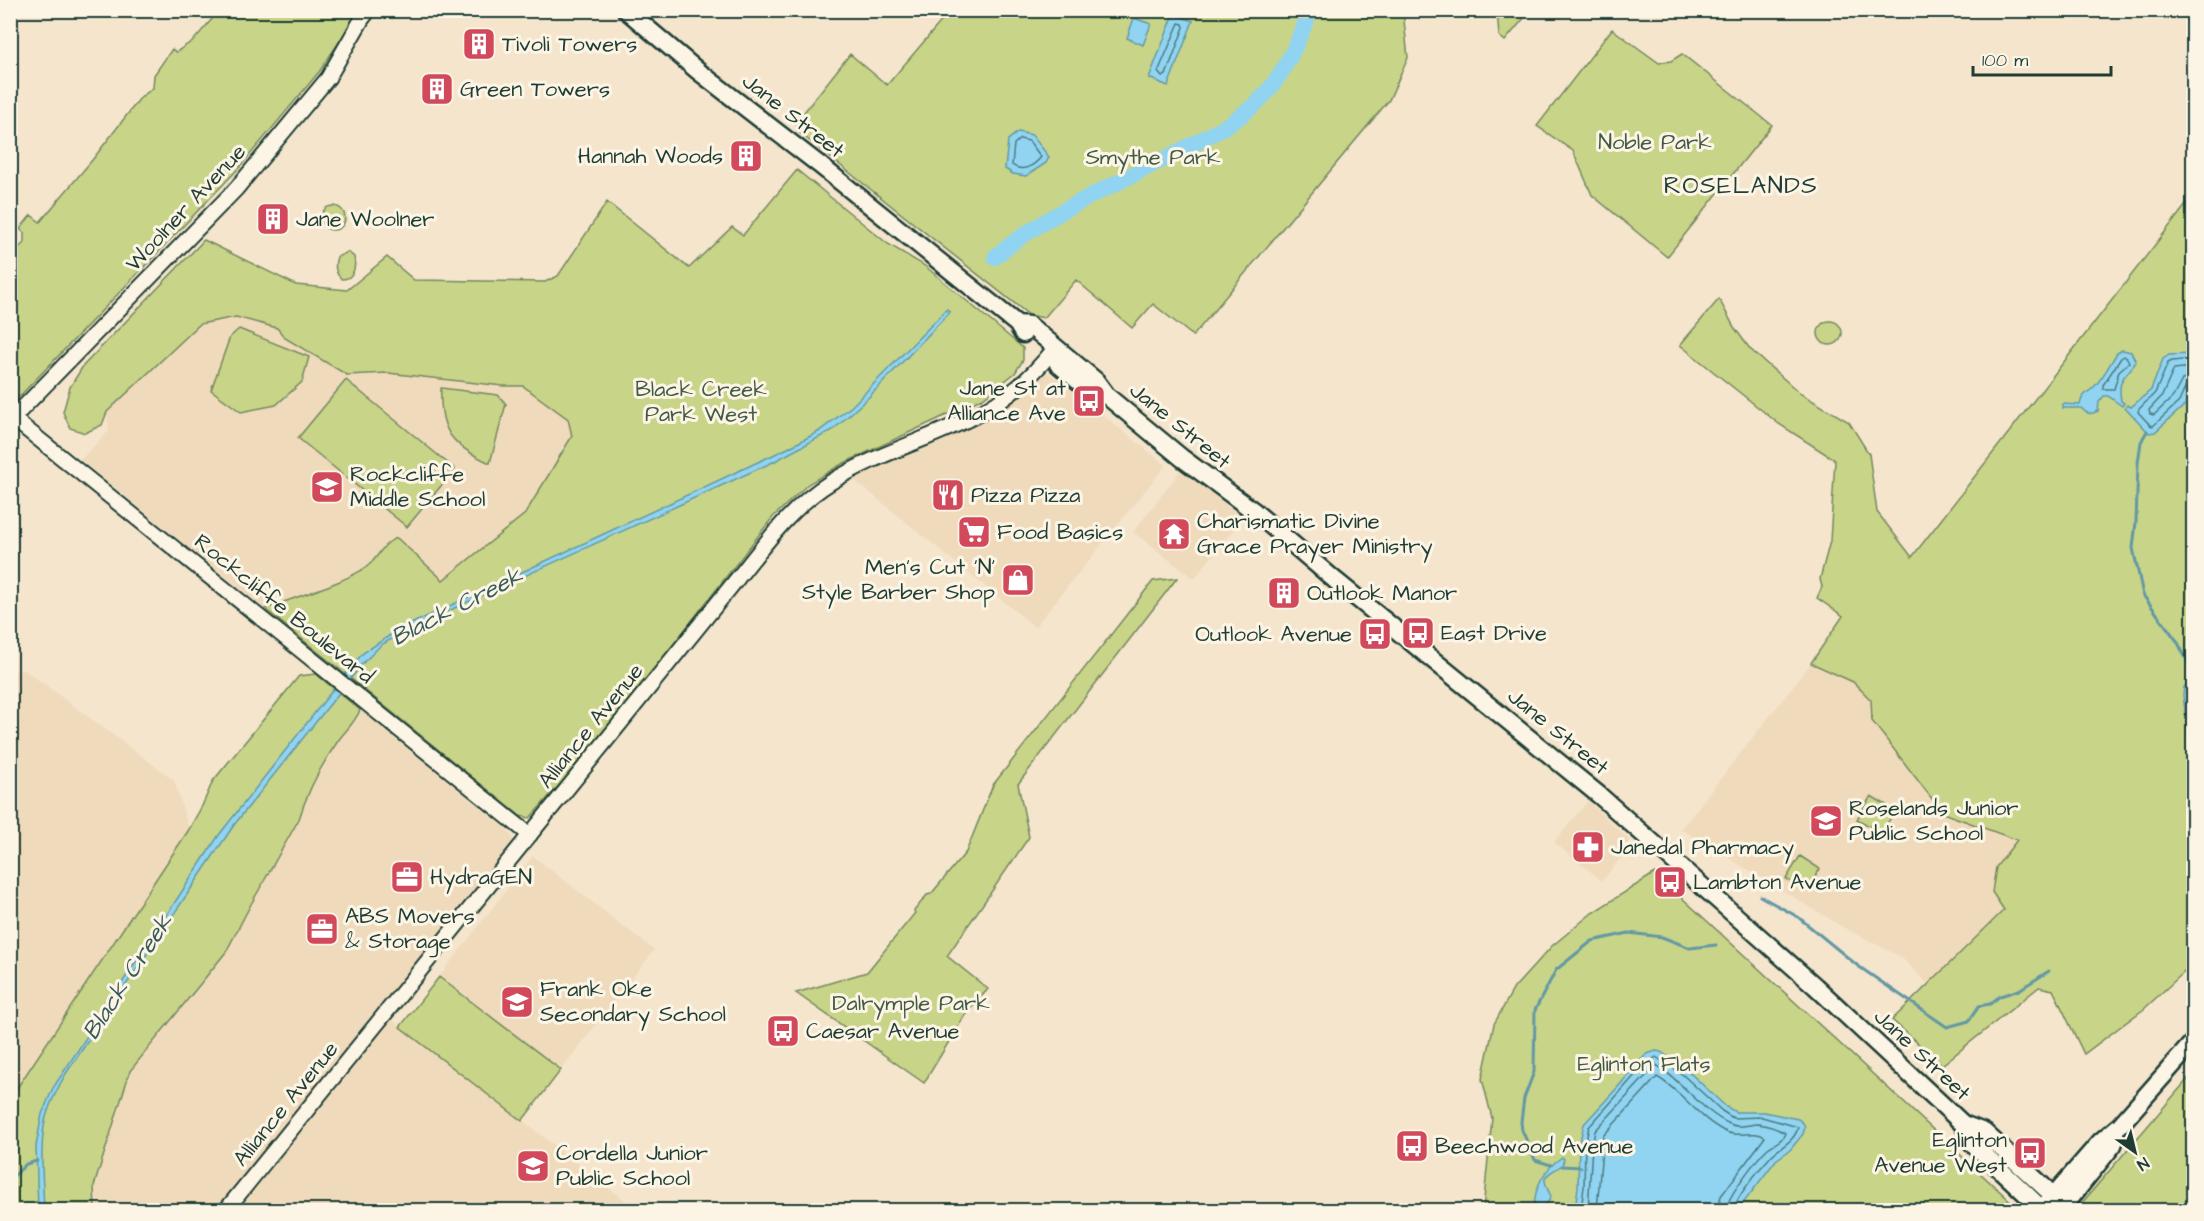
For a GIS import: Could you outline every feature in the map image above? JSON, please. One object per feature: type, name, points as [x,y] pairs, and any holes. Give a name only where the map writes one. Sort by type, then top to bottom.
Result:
[{"type":"main road","name":"Jane Street","points":[[626,10],[698,71],[1017,324],[1029,325],[1052,352],[1096,381],[1107,396],[1182,458],[1255,512],[1336,581],[1599,795],[1815,986],[1963,1124],[1973,1144],[2042,1210]]},
{"type":"main road","points":[[2042,1210],[2062,1206],[2102,1141],[2120,1125],[2193,1041]]},
{"type":"main road","name":"Jane Street","points":[[1963,1124],[1984,1132],[2062,1206]]},
{"type":"street","name":"Woolner Avenue","points":[[12,417],[236,189],[328,78],[369,10]]},
{"type":"street","name":"Alliance Avenue","points":[[226,1210],[798,506],[818,490],[854,469],[984,411],[1022,382],[1052,352]]},
{"type":"street","name":"Rockcliffe Boulevard","points":[[12,417],[530,835]]},
{"type":"shaded area","name":"Rockcliffe Middle School","points":[[236,317],[278,328],[285,338],[347,375],[388,373],[503,386],[523,386],[568,419],[572,436],[525,514],[442,580],[390,539],[370,564],[351,576],[265,609],[80,460],[109,431],[107,412],[201,324]]},
{"type":"shaded area","points":[[1048,372],[1166,465],[1035,627],[853,479],[1011,403]]},
{"type":"shaded area","points":[[1181,470],[1243,518],[1194,579],[1133,532]]},
{"type":"shaded area","name":"Roselands Junior Public School","points":[[1811,663],[1853,682],[1871,700],[1943,813],[2017,840],[2004,909],[1928,984],[1901,957],[1841,926],[1681,829]]},
{"type":"shaded area","points":[[25,670],[174,780],[189,829],[11,1097],[10,671]]},
{"type":"shaded area","points":[[360,710],[506,828],[513,839],[511,846],[378,1010],[401,1026],[533,856],[654,950],[522,1120],[637,1210],[95,1210],[94,1186],[130,1071],[226,952],[299,819],[303,804],[337,742],[357,719]]},
{"type":"shaded area","points":[[1588,801],[1628,839],[1629,848],[1602,881],[1554,842]]},
{"type":"green space","points":[[1497,10],[1530,11],[1505,41],[1499,36]]},
{"type":"green space","points":[[219,11],[360,11],[319,72],[239,168],[16,400],[11,402],[11,255],[24,243],[24,233],[20,229],[31,215],[40,222],[140,98],[153,88],[154,75],[172,49],[176,52],[194,40]]},
{"type":"green space","name":"Smythe Park","points":[[950,11],[1403,11],[1408,58],[1389,100],[1193,336],[1153,304],[1132,328],[1076,280],[1044,318],[1029,315],[797,131],[797,121],[850,54],[887,85]]},
{"type":"green space","name":"Noble Park","points":[[1612,29],[1659,63],[1671,61],[1682,54],[1772,125],[1667,257],[1592,195],[1573,151],[1537,126]]},
{"type":"green space","name":"Black Creek Park West","points":[[797,170],[888,244],[925,266],[1023,348],[1023,360],[1015,373],[983,398],[842,464],[808,484],[773,517],[655,668],[530,818],[520,816],[265,609],[349,577],[370,564],[389,542],[397,538],[443,580],[525,514],[572,436],[568,419],[523,386],[503,386],[388,373],[347,375],[285,338],[277,328],[236,317],[200,324],[107,412],[102,425],[85,433],[70,428],[63,412],[70,387],[83,366],[204,240],[296,285],[347,290],[387,257],[414,280],[545,282],[558,276],[607,202],[689,268],[732,227],[743,235]]},
{"type":"green space","points":[[2193,196],[2193,964],[2144,1009],[2084,1054],[2053,990],[2039,987],[1942,1065],[1892,1020],[2004,910],[1992,892],[1996,867],[2017,840],[1943,813],[1872,721],[1871,700],[1853,682],[1811,663],[1843,616],[1817,598],[1822,587],[1820,579],[1830,541],[1835,460],[1779,424],[1680,345],[1719,299],[1734,327],[1750,349],[1801,394],[1849,422],[1869,454],[1877,512],[1912,557]]},
{"type":"green space","points":[[333,206],[342,209],[345,218],[342,227],[333,230],[324,227],[321,218],[324,209]]},
{"type":"green space","points":[[348,252],[354,257],[355,265],[352,275],[342,279],[335,266],[336,260],[337,257]]},
{"type":"green space","points":[[1830,321],[1839,324],[1842,333],[1839,342],[1830,345],[1821,342],[1818,333],[1821,324]]},
{"type":"green space","points":[[239,329],[309,357],[302,382],[276,405],[241,412],[211,390],[230,337]]},
{"type":"green space","points":[[346,380],[455,469],[407,527],[298,438]]},
{"type":"green space","points":[[441,388],[498,395],[506,404],[490,463],[466,450],[451,435],[442,415]]},
{"type":"green space","name":"Dalrymple Park","points":[[1177,578],[1018,784],[1029,837],[947,956],[988,989],[965,1015],[924,1083],[796,993],[867,972],[927,895],[931,894],[966,852],[993,785],[1153,581]]},
{"type":"green space","points":[[316,674],[360,710],[321,769],[299,819],[226,952],[130,1071],[94,1186],[95,1210],[11,1210],[11,1097],[188,831],[213,781],[299,676]]},
{"type":"green space","points":[[1871,796],[1895,810],[1882,833],[1857,819]]},
{"type":"green space","points":[[1800,856],[1820,869],[1806,891],[1786,879]]},
{"type":"green space","name":"Eglinton Flats","points":[[1655,873],[2018,1208],[2016,1210],[1483,1210],[1492,1118],[1482,1079],[1494,1024],[1514,988],[1552,946],[1592,913]]},
{"type":"green space","points":[[439,977],[561,1070],[522,1121],[400,1027]]},
{"type":"green space","points":[[2193,1073],[2193,1210],[2088,1210],[2081,1204]]},
{"type":"water","points":[[1174,14],[1193,21],[1168,86],[1149,78]]},
{"type":"water","points":[[1134,18],[1151,24],[1143,45],[1127,38]]},
{"type":"water","points":[[1018,132],[1032,135],[1049,157],[1046,163],[1026,176],[1013,174],[1005,169],[1008,140]]},
{"type":"water","points":[[947,309],[950,312],[870,396],[833,430],[773,462],[411,628],[381,645],[362,664],[234,825],[65,1075],[54,1095],[44,1127],[42,1163],[44,1210],[38,1210],[36,1146],[42,1114],[53,1088],[219,835],[363,653],[398,630],[818,432],[852,406]]},
{"type":"water","points":[[2122,350],[2131,352],[2136,362],[2121,382],[2121,401],[2124,403],[2122,406],[2108,396],[2104,396],[2099,402],[2098,411],[2093,413],[2087,413],[2081,408],[2063,408],[2063,404],[2080,405],[2083,396],[2097,383],[2117,353]]},
{"type":"water","points":[[2193,354],[2193,384],[2185,405],[2155,432],[2149,433],[2125,407],[2127,405],[2131,407],[2151,390],[2163,359],[2169,355]]},
{"type":"water","points":[[2189,683],[2194,721],[2193,814],[2189,813],[2192,765],[2183,695],[2184,687]]},
{"type":"water","points":[[1656,1051],[1687,1070],[1726,1107],[1736,1112],[1764,1112],[1798,1119],[1803,1123],[1805,1127],[1803,1134],[1790,1150],[1776,1160],[1738,1210],[1575,1210],[1579,1145],[1584,1124],[1639,1062],[1647,1054]]},
{"type":"water","points":[[1562,1157],[1564,1159],[1562,1165],[1545,1178],[1551,1197],[1543,1210],[1534,1210],[1541,1180]]},
{"type":"waterway","name":"Black Creek","points":[[995,257],[1015,241],[1059,213],[1226,126],[1248,110],[1268,91],[1281,72],[1311,10]]},
{"type":"waterway","points":[[2147,431],[2141,442],[2138,463],[2133,548],[2143,595],[2177,641],[2194,674]]},
{"type":"waterway","points":[[2189,697],[2194,687]]},
{"type":"waterway","points":[[2190,820],[2191,809]]},
{"type":"waterway","points":[[1760,896],[1798,917],[1858,966],[1947,1027],[1969,1021],[1979,1006],[1990,1004],[2000,996],[2019,990],[2049,971]]},
{"type":"waterway","points":[[1551,1165],[1535,1160],[1522,1130],[1521,1122],[1524,1098],[1534,1072],[1535,1010],[1556,970],[1592,941],[1629,933],[1662,937],[1690,948],[1716,945]]},
{"type":"waterway","points":[[10,1180],[26,1164],[37,1161]]},
{"type":"waterway","points":[[1562,1166],[1581,1167]]},
{"type":"place","name":"Tivoli Towers","points":[[479,44]]},
{"type":"place","name":"Green Towers","points":[[437,89]]},
{"type":"place","name":"Hannah Woods","points":[[746,156]]},
{"type":"place","name":"Jane Woolner","points":[[273,219]]},
{"type":"place","name":"Jane St at Alliance Ave","points":[[1089,401]]},
{"type":"place","name":"Rockcliffe Middle School","points":[[327,487]]},
{"type":"place","name":"Pizza Pizza","points":[[948,495]]},
{"type":"place","name":"Food Basics","points":[[974,532]]},
{"type":"place","name":"Charismatic Divine Grace Prayer Ministry","points":[[1174,534]]},
{"type":"place","name":"Men’s Cut ‘N’ Style Barber Shop","points":[[1018,580]]},
{"type":"place","name":"Outlook Manor","points":[[1284,593]]},
{"type":"place","name":"East Drive","points":[[1418,633]]},
{"type":"place","name":"Outlook Avenue","points":[[1375,634]]},
{"type":"place","name":"Roselands Junior Public School","points":[[1826,821]]},
{"type":"place","name":"Janedal Pharmacy","points":[[1588,847]]},
{"type":"place","name":"HydraGEN","points":[[407,877]]},
{"type":"place","name":"Lambton Avenue","points":[[1670,882]]},
{"type":"place","name":"ABS Movers & Storage","points":[[322,929]]},
{"type":"place","name":"Frank Oke Secondary School","points":[[517,1002]]},
{"type":"place","name":"Caesar Avenue","points":[[783,1031]]},
{"type":"place","name":"Beechwood Avenue","points":[[1412,1146]]},
{"type":"place","name":"Eglinton Avenue West","points":[[2030,1153]]},
{"type":"place","name":"Cordella Junior Public School","points":[[533,1166]]},
{"type":"district","name":"ROSELANDS","points":[[1741,186]]}]
